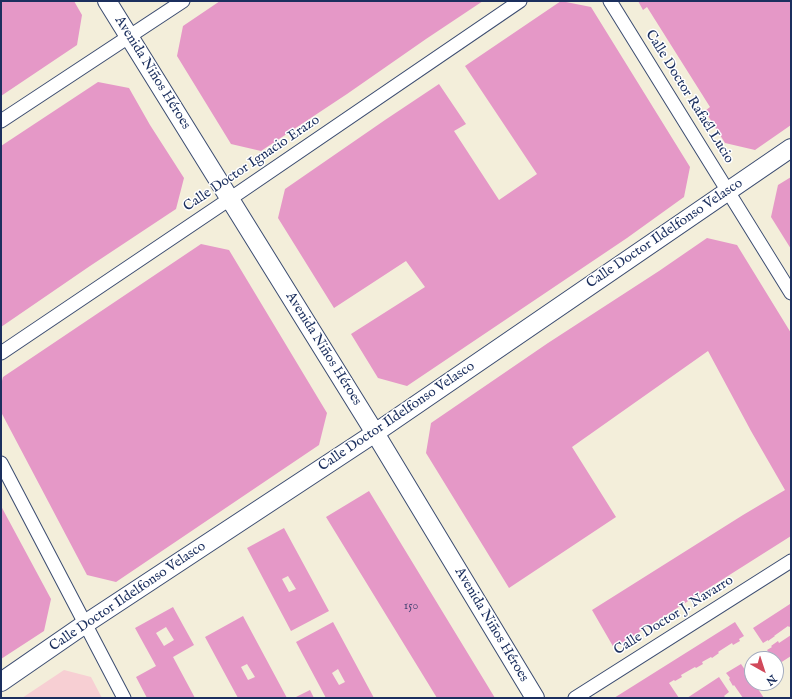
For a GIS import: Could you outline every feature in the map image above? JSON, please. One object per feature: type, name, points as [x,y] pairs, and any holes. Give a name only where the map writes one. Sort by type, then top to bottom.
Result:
[{"type":"street","name":"Avenida Niños Héroes","points":[[107,1],[375,433],[535,698]]},
{"type":"street","points":[[1,121],[183,1]]},
{"type":"street","name":"Calle Doctor Ignacio Erazo","points":[[1,353],[520,1]]},
{"type":"street","name":"Calle Doctor Rafaél Lucio","points":[[610,1],[791,292]]},
{"type":"street","name":"Calle Doctor Ildelfonso Velasco","points":[[1,682],[375,433],[791,148]]},
{"type":"street","points":[[1,463],[124,698]]},
{"type":"street","name":"Calle Doctor J. Navarro","points":[[575,698],[791,561]]},
{"type":"shaded area","points":[[64,670],[91,677],[102,698],[22,698]]},
{"type":"building","points":[[1,1],[74,1],[82,15],[77,45],[1,96]]},
{"type":"building","points":[[220,1],[483,1],[261,151],[231,144],[177,56],[183,26]]},
{"type":"building","points":[[561,1],[591,7],[690,167],[684,197],[627,238],[407,386],[378,378],[351,334],[425,287],[406,261],[334,308],[278,218],[285,189],[439,84],[466,124],[454,131],[499,200],[537,174],[465,66]]},
{"type":"building","points":[[638,1],[791,1],[791,125],[755,150],[725,143],[705,111],[710,107],[647,7],[643,10]]},
{"type":"building","points":[[98,82],[129,88],[150,125],[184,178],[176,209],[1,327],[1,146]]},
{"type":"building","points":[[791,177],[791,249],[771,217],[778,185]]},
{"type":"building","points":[[707,238],[737,245],[791,333],[791,536],[614,648],[592,610],[785,490],[708,351],[572,447],[616,517],[509,588],[426,453],[431,423],[548,343]]},
{"type":"building","points":[[201,244],[229,250],[327,413],[319,445],[116,582],[87,575],[1,412],[1,385],[3,377]]},
{"type":"building","points":[[369,491],[495,698],[437,698],[326,517]]},
{"type":"building","points":[[1,506],[51,599],[44,631],[1,659]]},
{"type":"building","points":[[284,528],[329,611],[291,631],[247,548]],"holes":[[[288,576],[296,589],[289,592],[282,579]]]},
{"type":"building","points":[[790,604],[791,626],[788,626],[763,643],[753,628]]},
{"type":"building","points":[[173,607],[194,645],[173,657],[195,698],[147,698],[136,677],[156,666],[135,628]],"holes":[[[166,627],[174,640],[164,646],[156,633]]]},
{"type":"building","points":[[243,616],[287,698],[238,698],[205,637]],"holes":[[[247,664],[255,677],[248,680],[241,667]]]},
{"type":"building","points":[[333,622],[374,698],[326,698],[296,642]],"holes":[[[338,669],[345,682],[339,685],[332,673]]]},
{"type":"building","points":[[735,622],[744,636],[739,639],[740,641],[733,645],[732,643],[712,658],[711,657],[702,662],[703,664],[696,668],[695,667],[681,675],[682,677],[669,683],[679,698],[614,698]]},
{"type":"building","points":[[791,635],[791,656],[784,660],[784,651],[767,650],[778,641],[779,643]]},
{"type":"building","points":[[741,664],[744,668],[744,691],[759,691],[764,698],[743,698],[734,685],[733,686],[726,673]]},
{"type":"building","points":[[719,677],[729,692],[724,696],[725,697],[687,698]]},
{"type":"building","points":[[310,690],[314,698],[294,698]]}]
